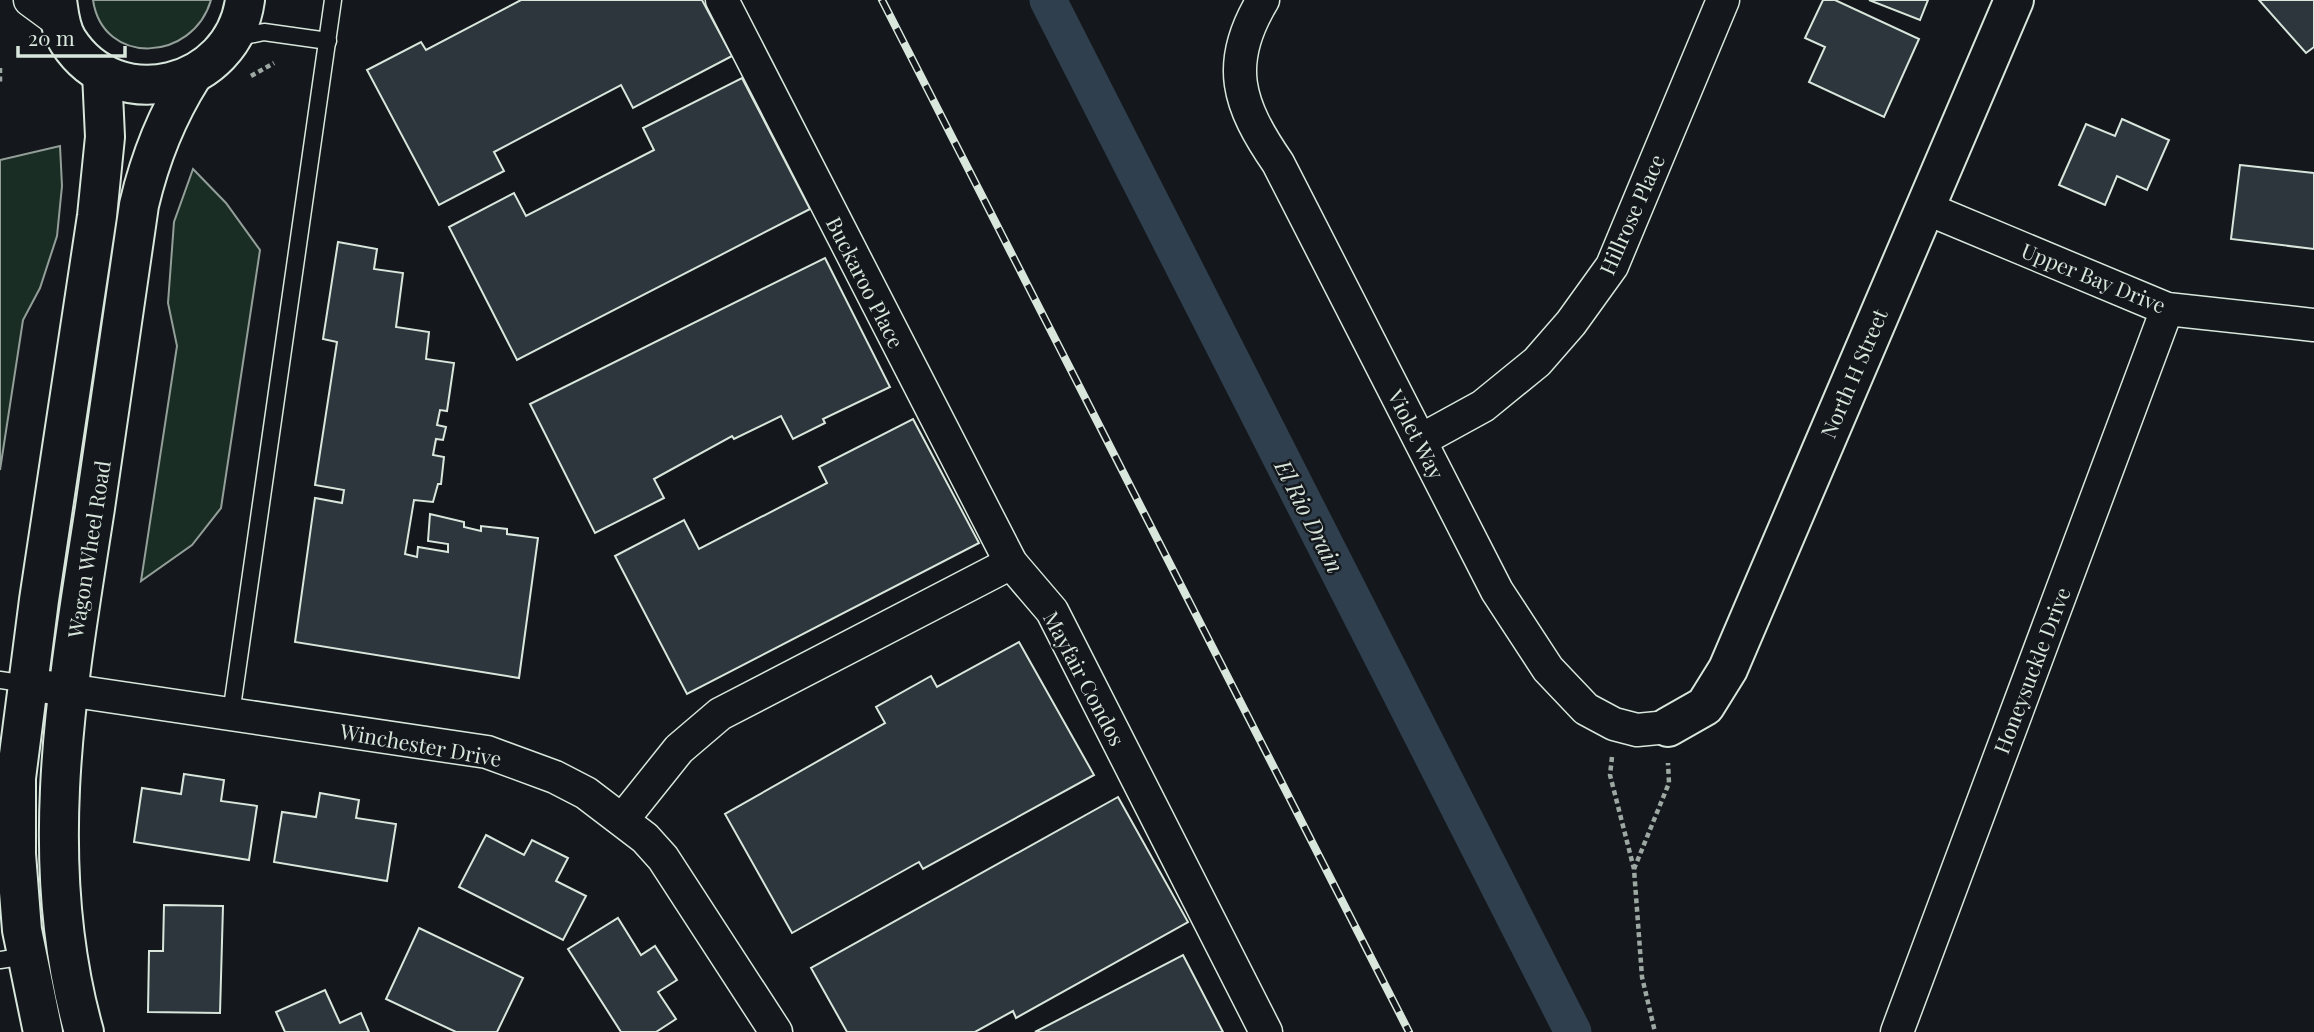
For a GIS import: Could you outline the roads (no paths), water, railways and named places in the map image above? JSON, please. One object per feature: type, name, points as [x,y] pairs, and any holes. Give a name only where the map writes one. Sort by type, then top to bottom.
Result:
[{"type":"street","points":[[49,7],[67,40],[82,58],[102,73],[132,84],[160,85],[192,76],[209,66],[231,38],[245,0]]},
{"type":"street","name":"Buckaroo Place","points":[[722,0],[1011,563]]},
{"type":"street","name":"Violet Way","points":[[1263,0],[1243,42],[1238,66],[1244,101],[1253,128],[1278,163],[1497,591],[1548,669],[1586,709],[1614,724],[1637,730],[1668,727]]},
{"type":"street","name":"Hillrose Place","points":[[1421,440],[1483,406],[1537,362],[1571,323],[1612,266],[1723,0]]},
{"type":"street","name":"North H Street","points":[[1668,727],[1704,706],[1728,669],[1923,207],[2014,0]]},
{"type":"street","name":"Wagon Wheel Road","points":[[43,1032],[13,958],[16,854],[14,682],[97,216],[105,137],[102,73]]},
{"type":"street","name":"Wagon Wheel Road","points":[[84,1032],[59,886],[58,785],[66,690],[139,205],[156,145],[175,103],[192,76]]},
{"type":"street","name":"Upper Bay Drive","points":[[1923,207],[2167,309],[2314,325]]},
{"type":"street","name":"Honeysuckle Drive","points":[[1897,1032],[2167,309]]},
{"type":"street","points":[[623,819],[679,749],[720,714],[1011,563]]},
{"type":"street","name":"Mayfair Condos","points":[[1011,563],[1052,611],[1266,1032]]},
{"type":"street","name":"Winchester Drive","points":[[14,682],[487,752],[555,777],[623,819],[663,858],[776,1032]]},
{"type":"lane","points":[[230,714],[332,0]]},
{"type":"lane","points":[[231,38],[264,32],[328,41]]},
{"type":"waterway","name":"El Rio Drain","points":[[1048,0],[1573,1032]]},
{"type":"railway","points":[[882,0],[1409,1032]]}]
